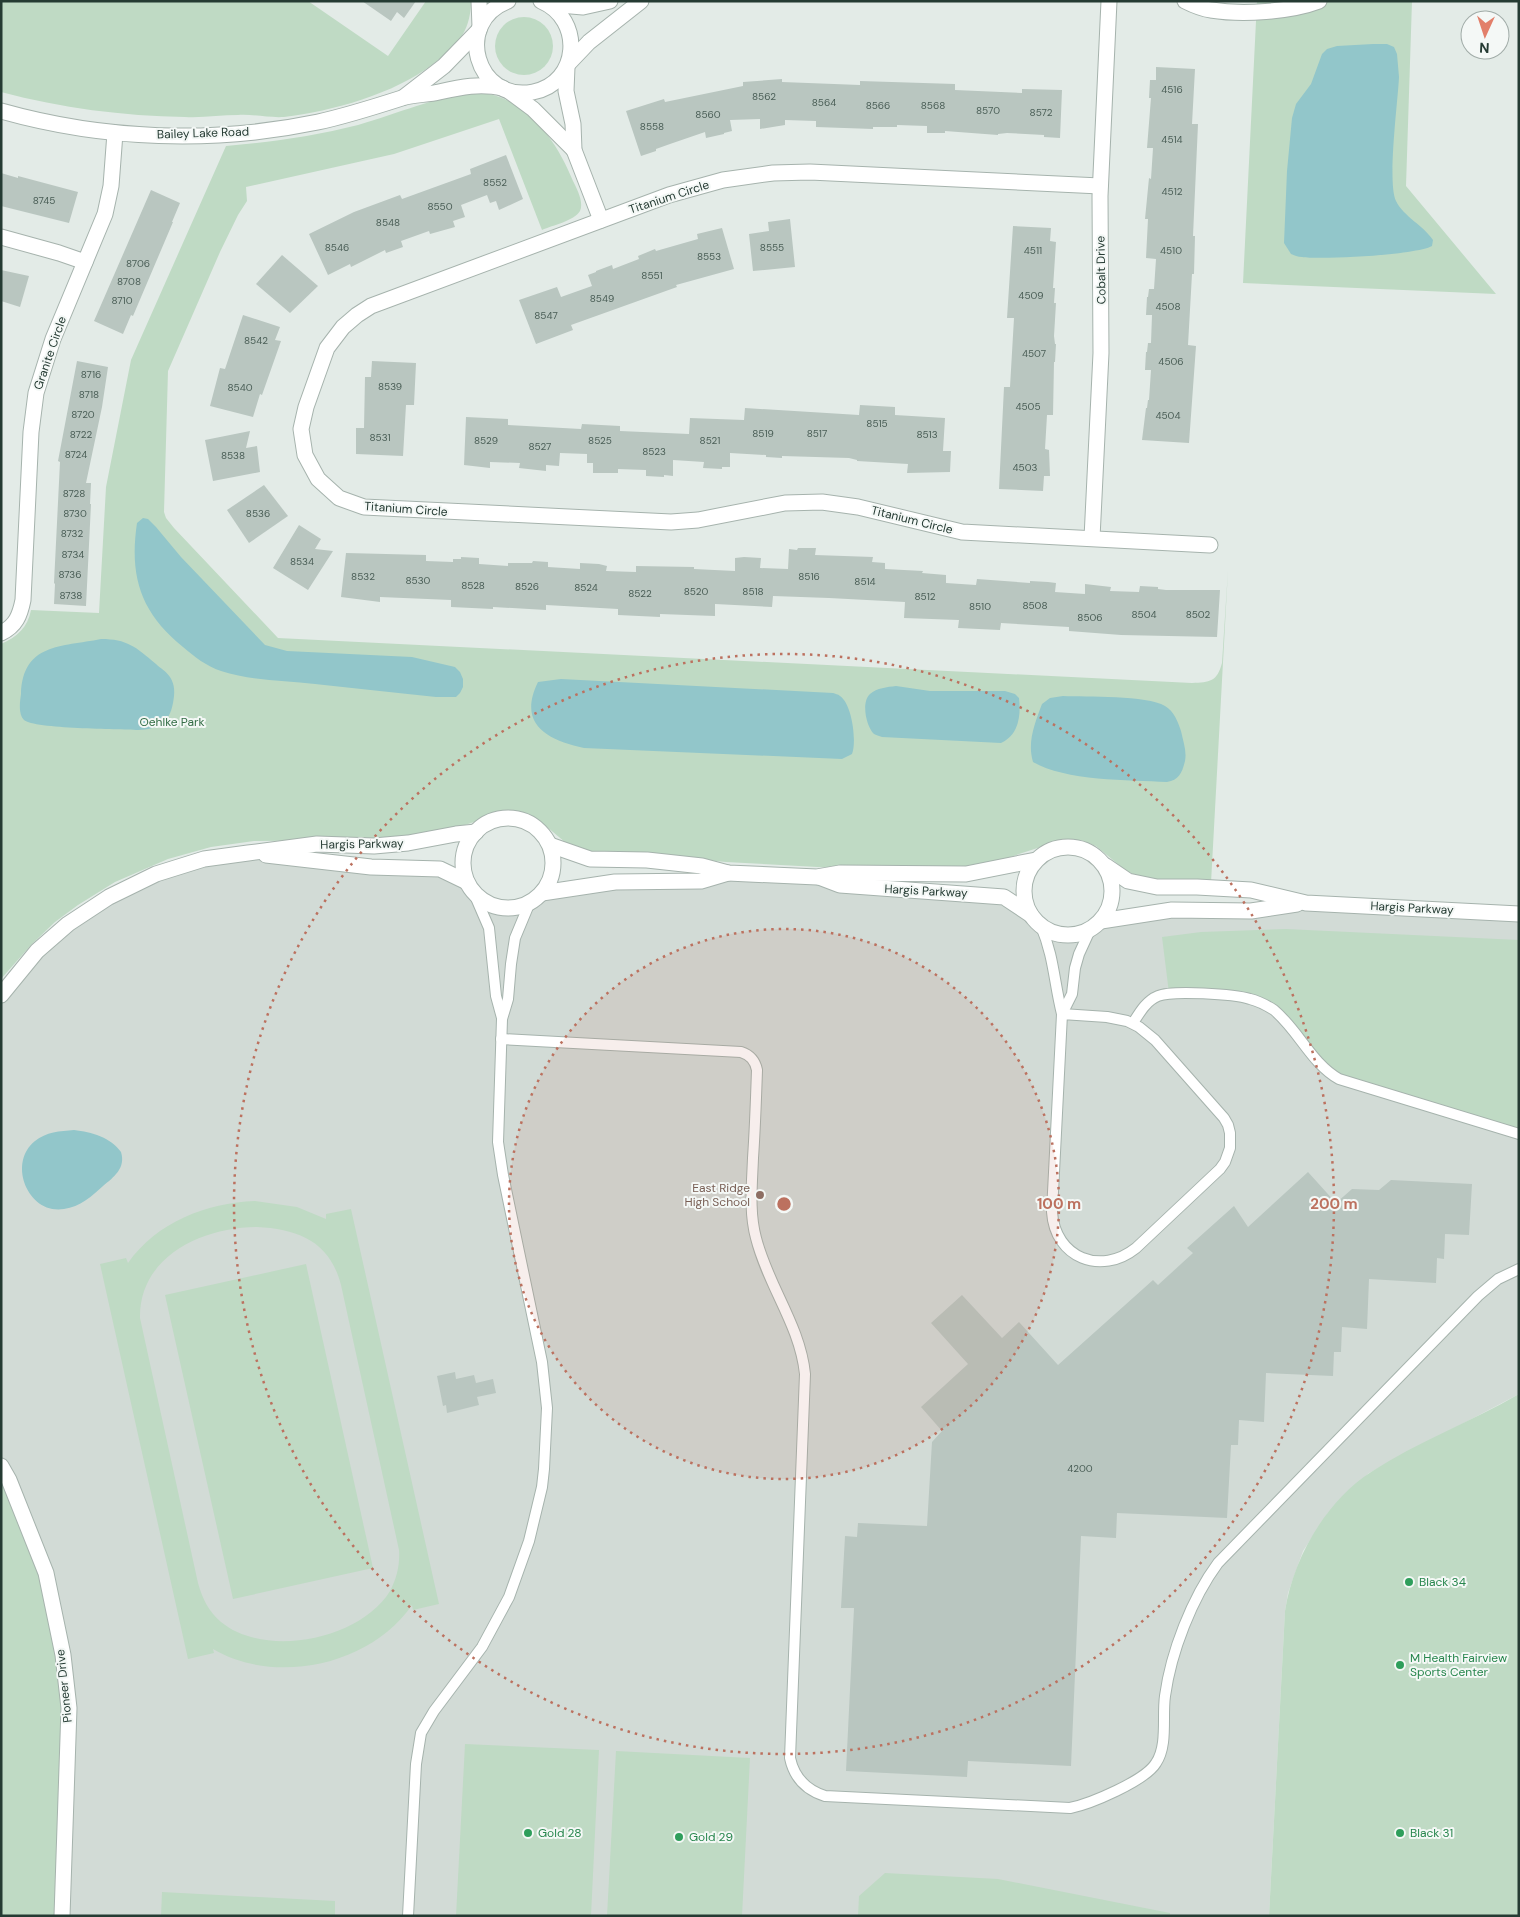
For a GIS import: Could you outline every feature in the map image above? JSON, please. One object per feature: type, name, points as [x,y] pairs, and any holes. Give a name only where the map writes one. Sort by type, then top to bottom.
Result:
[{"type":"street","points":[[478,1],[479,29],[476,47],[480,64],[493,82],[528,105],[574,150]]},
{"type":"street","name":"Bailey Lake Road","points":[[403,97],[444,66],[479,29],[489,14],[508,1]]},
{"type":"street","points":[[542,2],[583,7],[610,1]]},
{"type":"street","points":[[568,65],[589,42],[641,1]]},
{"type":"street","name":"Cobalt Drive","points":[[1092,538],[1101,352],[1100,186],[1109,1]]},
{"type":"street","points":[[1185,1],[1211,10],[1244,12],[1284,9],[1319,1]]},
{"type":"street","points":[[542,2],[561,16],[568,28],[572,46],[568,65],[566,96],[573,124],[574,150],[601,220]]},
{"type":"street","name":"Bailey Lake Road","points":[[1,111],[62,125],[115,132],[188,136],[244,133],[331,119],[366,110],[403,97],[464,86],[504,88],[520,93],[540,90],[557,80],[568,65]]},
{"type":"street","name":"Granite Circle","points":[[1,633],[9,629],[16,621],[21,611],[23,600],[31,432],[38,385],[53,339],[98,232],[108,201],[115,132]]},
{"type":"street","name":"Titanium Circle","points":[[1100,186],[810,172],[773,173],[730,178],[669,195],[371,306],[357,315],[331,341],[324,355],[302,424],[302,442],[307,461],[314,473],[327,488],[344,501],[364,507],[656,523],[698,520],[785,503],[822,502],[858,506],[962,532],[1210,545]]},
{"type":"street","points":[[1,237],[85,262]]},
{"type":"street","points":[[502,818],[517,818],[531,824],[542,833],[550,845],[553,871],[549,883],[536,898],[517,907],[502,907],[487,902],[470,886],[464,869],[464,856],[468,843],[476,832],[488,823],[502,818]]},
{"type":"street","name":"Hargis Parkway","points":[[1,995],[37,951],[68,924],[109,897],[156,874],[204,859],[248,852],[317,844],[374,846],[408,843],[476,832]]},
{"type":"street","name":"Hargis Parkway","points":[[550,845],[590,860],[656,861],[702,866],[728,873],[817,877],[840,872],[966,874],[1036,860]]},
{"type":"street","points":[[1073,846],[1086,849],[1097,856],[1106,866],[1112,880],[1113,895],[1109,909],[1096,926],[1076,935],[1065,935],[1054,933],[1036,920],[1025,901],[1024,886],[1028,872],[1036,860],[1047,852],[1059,847],[1073,846]]},
{"type":"street","name":"Hargis Parkway","points":[[248,852],[371,867],[440,869],[470,886]]},
{"type":"street","name":"Hargis Parkway","points":[[1106,866],[1128,881],[1157,887],[1251,890],[1306,903],[1519,914]]},
{"type":"street","name":"Hargis Parkway","points":[[536,898],[615,882],[701,880],[728,873]]},
{"type":"street","name":"Hargis Parkway","points":[[817,877],[840,885],[1004,897],[1036,920]]},
{"type":"street","name":"Hargis Parkway","points":[[1096,926],[1172,910],[1251,911],[1306,903]]},
{"type":"street","name":"Pioneer Drive","points":[[1,1466],[9,1480],[46,1573],[63,1655],[69,1716],[62,1916]]},
{"type":"lane","points":[[470,886],[489,928],[496,996],[502,1019]]},
{"type":"lane","points":[[408,1916],[416,1764],[421,1733],[434,1711],[482,1647],[509,1597],[530,1541],[542,1487],[547,1416],[540,1352],[499,1156],[498,1133],[502,1019],[508,999],[510,964],[515,938],[536,898]]},
{"type":"lane","points":[[1036,920],[1052,958],[1062,1014],[1052,1221],[1056,1234],[1066,1248],[1079,1256],[1097,1261],[1114,1260],[1136,1248],[1220,1169],[1229,1154],[1230,1134],[1224,1118],[1155,1040],[1133,1024],[1107,1017],[1062,1014]]},
{"type":"lane","points":[[1062,1014],[1072,994],[1075,968],[1079,954],[1096,926]]},
{"type":"lane","points":[[1133,1024],[1148,1002],[1165,994],[1249,998],[1262,1002],[1282,1018],[1321,1066],[1339,1079],[1519,1134]]},
{"type":"lane","points":[[501,1039],[741,1052],[749,1055],[755,1062],[757,1070],[751,1204],[754,1228],[764,1261],[796,1332],[805,1374],[790,1758],[793,1770],[801,1781],[812,1791],[825,1796],[1070,1808],[1093,1801],[1148,1772],[1156,1764],[1161,1753],[1164,1699],[1174,1658],[1200,1593],[1218,1562],[1478,1296],[1498,1279],[1519,1269]]},
{"type":"shaded area","name":"East Ridge High School","points":[[248,853],[454,875],[487,902],[502,907],[517,907],[537,898],[728,873],[1004,897],[1031,915],[1041,926],[1054,933],[1065,935],[1076,935],[1090,930],[1101,921],[1306,903],[1519,914],[1519,1394],[1369,1473],[1328,1513],[1303,1551],[1288,1593],[1285,1611],[1269,1916],[62,1916],[1,1466],[1,995],[37,951],[156,874]]},
{"type":"green space","points":[[1,1],[308,1],[388,56],[426,1],[471,1],[471,3],[465,31],[448,52],[417,75],[382,92],[342,106],[284,117],[244,115],[192,117],[138,115],[92,110],[47,103],[1,92]]},
{"type":"green space","points":[[1257,1],[1412,1],[1406,186],[1496,294],[1243,283]]},
{"type":"green space","points":[[518,17],[530,17],[545,25],[553,40],[553,52],[545,67],[530,75],[518,75],[503,67],[495,52],[495,40],[503,25]]},
{"type":"green space","name":"Oehlke Park","points":[[476,93],[493,95],[509,101],[524,110],[536,122],[558,150],[566,166],[580,196],[580,211],[568,220],[542,230],[499,119],[394,154],[246,187],[247,201],[220,252],[168,371],[164,512],[174,528],[278,638],[1192,683],[1212,680],[1218,674],[1222,663],[1228,570],[1211,883],[1141,878],[1125,870],[1096,846],[1081,840],[1056,842],[998,861],[972,866],[945,868],[836,868],[586,851],[566,843],[540,821],[528,815],[504,812],[447,831],[378,840],[254,841],[211,847],[168,859],[115,882],[78,905],[55,922],[31,945],[1,979],[1,644],[21,631],[30,616],[31,610],[99,613],[106,487],[131,360],[226,146],[326,132],[358,125],[446,98]]},
{"type":"green space","points":[[1286,929],[1519,940],[1519,1134],[1339,1079],[1261,1002],[1169,993],[1162,937],[1201,932]]},
{"type":"green space","points":[[255,1201],[297,1207],[326,1219],[326,1214],[351,1209],[439,1604],[413,1610],[412,1605],[394,1626],[372,1642],[348,1655],[321,1663],[293,1667],[265,1666],[238,1660],[213,1649],[214,1653],[188,1659],[100,1264],[126,1258],[128,1263],[153,1236],[184,1217],[219,1206]],"holes":[[[236,1228],[272,1228],[299,1235],[311,1241],[321,1248],[336,1270],[341,1285],[399,1550],[398,1571],[390,1591],[376,1608],[358,1621],[336,1632],[312,1638],[287,1641],[262,1640],[240,1633],[221,1622],[204,1599],[198,1583],[140,1318],[143,1296],[150,1278],[162,1262],[178,1249],[196,1239],[216,1232]]]},
{"type":"green space","points":[[306,1264],[373,1568],[233,1599],[165,1295]]},
{"type":"green space","name":"M Health Fairview Sports Center","points":[[1519,1394],[1519,1916],[1269,1916],[1285,1611],[1295,1572],[1304,1552],[1326,1515],[1354,1484],[1407,1451]]},
{"type":"green space","points":[[1,1466],[46,1573],[63,1655],[62,1916],[1,1916]]},
{"type":"green space","name":"Gold 28","points":[[465,1744],[599,1750],[591,1916],[456,1916]]},
{"type":"green space","name":"Gold 29","points":[[616,1751],[750,1758],[742,1916],[607,1916]]},
{"type":"green space","points":[[885,1873],[998,1879],[1170,1913],[1170,1916],[858,1916],[859,1896]]},
{"type":"green space","points":[[162,1892],[335,1901],[335,1916],[161,1916]]},
{"type":"water","points":[[1387,44],[1394,47],[1397,54],[1399,77],[1393,160],[1396,201],[1399,207],[1433,240],[1432,246],[1408,252],[1389,254],[1348,257],[1299,257],[1291,254],[1284,243],[1287,171],[1292,118],[1296,104],[1311,84],[1322,54],[1327,49],[1337,46]]},
{"type":"water","points":[[143,518],[148,519],[156,527],[181,557],[265,645],[287,651],[412,657],[455,667],[463,679],[463,687],[460,693],[456,697],[436,697],[268,680],[244,677],[210,667],[192,654],[157,621],[141,592],[137,577],[135,542],[137,523]]},
{"type":"water","points":[[101,639],[125,642],[131,645],[165,671],[172,680],[174,696],[169,716],[165,721],[157,727],[138,730],[60,727],[31,723],[24,720],[20,707],[23,677],[29,665],[37,656],[59,646]]},
{"type":"water","points":[[561,679],[833,693],[839,695],[848,707],[854,732],[852,754],[842,759],[584,748],[571,745],[548,735],[540,728],[534,720],[531,709],[532,697],[538,682]]},
{"type":"water","points":[[896,686],[930,691],[1005,691],[1015,694],[1019,698],[1018,724],[1012,735],[1001,743],[882,737],[874,734],[869,726],[865,708],[867,698],[873,692],[882,688]]},
{"type":"water","points":[[1063,696],[1131,698],[1156,702],[1165,706],[1173,714],[1181,731],[1185,750],[1183,769],[1174,780],[1167,782],[1116,780],[1062,773],[1033,762],[1031,740],[1034,725],[1042,704],[1050,698]]},
{"type":"water","points":[[74,1130],[94,1134],[112,1143],[121,1152],[122,1163],[115,1176],[95,1194],[70,1208],[51,1209],[40,1204],[26,1186],[22,1174],[23,1162],[27,1150],[39,1138],[53,1132]]},
{"type":"building","points":[[362,1],[416,1],[404,18],[397,12],[391,21]]},
{"type":"building","points":[[1156,67],[1195,69],[1192,124],[1198,124],[1193,236],[1195,236],[1194,274],[1192,274],[1188,345],[1196,346],[1189,443],[1142,440],[1146,408],[1149,400],[1151,370],[1145,370],[1148,343],[1151,343],[1152,315],[1146,315],[1147,297],[1149,289],[1154,289],[1156,259],[1146,258],[1148,219],[1145,219],[1153,148],[1147,148],[1151,98],[1149,98],[1150,80],[1156,80]]},
{"type":"building","points":[[782,79],[782,82],[860,85],[860,81],[955,84],[955,90],[1022,93],[1022,89],[1062,90],[1060,138],[1007,133],[998,135],[945,131],[945,133],[927,133],[927,126],[897,125],[897,127],[873,127],[873,129],[816,127],[816,121],[785,120],[785,125],[760,129],[760,119],[730,120],[732,131],[706,138],[705,132],[641,156],[626,111],[664,99],[665,102],[743,86],[743,82]]},
{"type":"building","points":[[506,155],[523,199],[499,210],[496,201],[490,203],[487,195],[461,205],[465,217],[453,221],[455,227],[430,234],[429,231],[401,241],[403,247],[386,253],[385,250],[351,267],[350,264],[328,275],[309,234],[354,212],[400,195],[402,199],[471,174],[470,169]]},
{"type":"building","points":[[1,173],[78,192],[69,223],[1,206]]},
{"type":"building","points":[[151,190],[180,203],[133,316],[131,315],[123,334],[94,321]]},
{"type":"building","points":[[790,219],[795,267],[753,271],[749,234],[769,231],[768,222]]},
{"type":"building","points":[[1013,226],[1051,228],[1050,241],[1056,242],[1053,288],[1055,288],[1054,303],[1056,303],[1054,336],[1056,344],[1053,415],[1047,415],[1045,449],[1049,450],[1050,476],[1044,476],[1043,491],[999,489],[1004,387],[1010,387],[1014,318],[1007,318]]},
{"type":"building","points":[[722,228],[734,269],[676,285],[677,287],[571,325],[573,330],[536,344],[519,300],[557,287],[561,297],[592,286],[588,275],[596,271],[612,265],[613,269],[639,259],[638,256],[655,249],[656,251],[698,239],[697,234]]},
{"type":"building","points":[[282,255],[318,286],[290,313],[256,284]]},
{"type":"building","points":[[1,270],[29,276],[20,307],[1,301]]},
{"type":"building","points":[[243,315],[280,327],[275,340],[281,341],[253,417],[210,406],[220,368],[225,369]]},
{"type":"building","points":[[77,361],[108,367],[102,407],[86,483],[91,483],[91,504],[86,606],[54,604],[60,462],[58,461]]},
{"type":"building","points":[[372,361],[416,363],[414,405],[406,405],[403,456],[356,454],[356,428],[364,428],[365,377],[371,377]]},
{"type":"building","points":[[860,405],[895,407],[895,415],[945,418],[943,451],[951,451],[950,472],[907,473],[908,464],[857,461],[849,458],[782,456],[782,458],[730,453],[730,467],[722,467],[722,469],[703,468],[704,462],[673,460],[673,476],[664,475],[664,477],[646,476],[646,470],[618,469],[618,473],[593,473],[593,463],[587,463],[587,454],[560,453],[559,466],[546,465],[546,471],[519,468],[520,463],[490,462],[490,468],[464,465],[466,417],[508,419],[508,425],[581,429],[582,424],[620,426],[620,431],[689,434],[690,418],[744,420],[745,408],[859,415]]},
{"type":"building","points":[[250,431],[246,448],[257,446],[260,472],[213,481],[205,440]]},
{"type":"building","points":[[264,485],[288,516],[249,543],[227,510]]},
{"type":"building","points":[[299,525],[321,539],[315,549],[333,551],[308,590],[273,568]]},
{"type":"building","points":[[798,548],[816,548],[815,555],[873,557],[872,562],[885,563],[885,569],[923,571],[922,573],[946,575],[946,583],[976,585],[977,579],[1030,583],[1030,581],[1048,582],[1056,583],[1055,592],[1085,594],[1085,584],[1111,587],[1110,591],[1139,592],[1140,586],[1158,587],[1158,589],[1166,590],[1220,590],[1217,637],[1121,635],[1069,631],[1069,627],[1001,623],[1000,630],[958,628],[959,620],[904,618],[905,602],[829,598],[773,596],[772,607],[715,604],[715,616],[660,614],[660,617],[618,615],[618,609],[546,605],[546,610],[493,607],[493,609],[451,607],[451,600],[380,597],[380,602],[341,597],[346,553],[426,555],[426,561],[453,562],[453,559],[461,559],[461,557],[479,558],[479,564],[508,566],[508,563],[532,563],[533,561],[548,562],[548,567],[580,569],[580,563],[599,564],[607,566],[606,571],[636,572],[636,566],[694,567],[694,569],[735,571],[735,558],[744,557],[761,558],[760,568],[788,569],[789,549],[797,550]]},
{"type":"building","points":[[1308,1172],[1336,1203],[1352,1189],[1379,1190],[1391,1180],[1472,1184],[1469,1235],[1445,1234],[1444,1259],[1437,1258],[1436,1283],[1369,1279],[1367,1329],[1342,1327],[1341,1352],[1334,1352],[1333,1376],[1266,1373],[1264,1422],[1239,1420],[1238,1445],[1231,1445],[1227,1518],[1117,1513],[1116,1538],[1081,1536],[1071,1766],[968,1761],[967,1777],[846,1771],[854,1608],[841,1608],[845,1536],[857,1537],[858,1523],[927,1526],[932,1442],[942,1431],[921,1407],[968,1364],[931,1323],[962,1295],[1002,1338],[1019,1322],[1058,1365],[1153,1280],[1158,1285],[1193,1253],[1187,1248],[1234,1206],[1248,1227]]},
{"type":"building","points":[[455,1372],[456,1379],[474,1375],[476,1383],[493,1379],[496,1393],[477,1397],[479,1405],[447,1413],[446,1405],[443,1406],[437,1376]]},
{"type":"place","name":"East Ridge High School","points":[[760,1195]]},
{"type":"place","name":"Black 34","points":[[1409,1582]]},
{"type":"place","name":"M Health Fairview Sports Center","points":[[1400,1665]]},
{"type":"place","name":"Gold 28","points":[[528,1833]]},
{"type":"place","name":"Black 31","points":[[1400,1833]]},
{"type":"place","name":"Gold 29","points":[[679,1837]]}]
